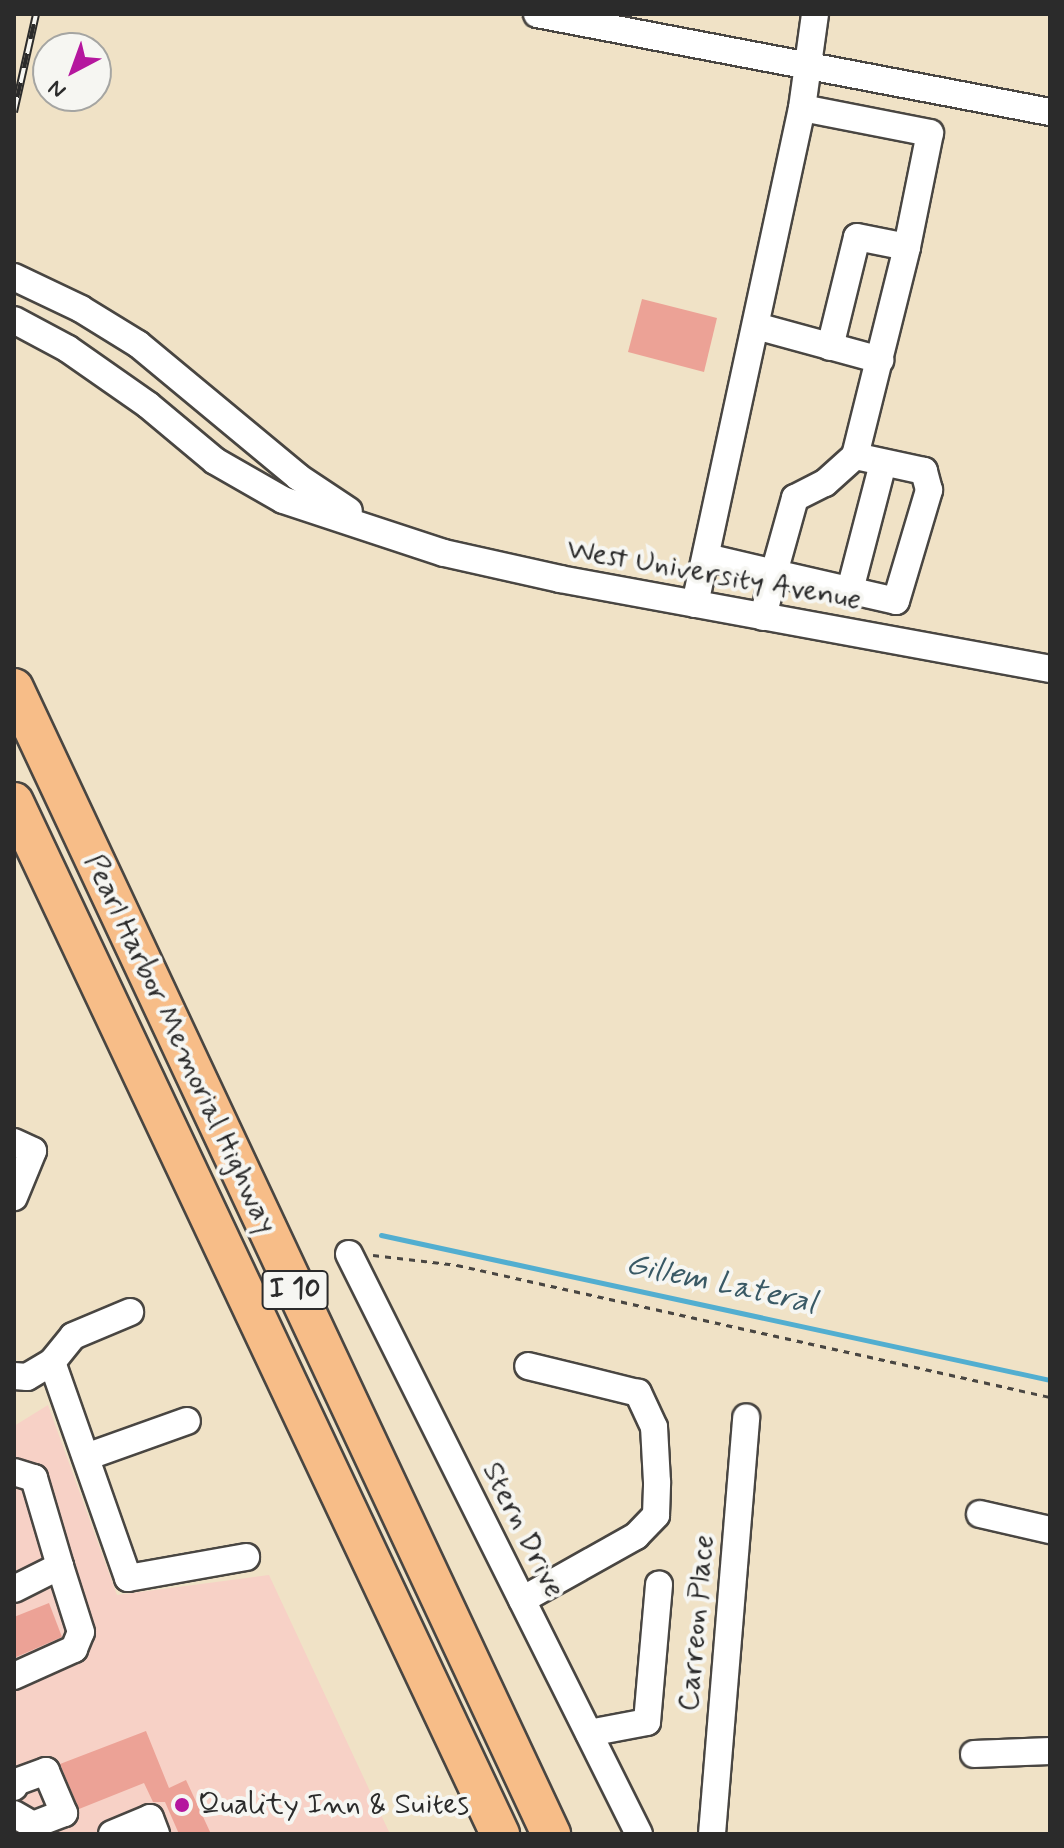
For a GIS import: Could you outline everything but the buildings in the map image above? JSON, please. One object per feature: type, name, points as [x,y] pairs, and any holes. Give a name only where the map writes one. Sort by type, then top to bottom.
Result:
[{"type":"highway","name":"Pearl Harbor Memorial Highway","points":[[14,688],[551,1834]]},
{"type":"highway","name":"Pearl Harbor Memorial Highway","points":[[14,802],[500,1834]]},
{"type":"street","points":[[537,14],[1050,112]]},
{"type":"street","points":[[695,604],[802,108],[815,14]]},
{"type":"street","points":[[763,617],[795,498],[825,483],[855,456],[907,247],[930,133],[802,108]]},
{"type":"street","points":[[830,347],[857,237],[907,247]]},
{"type":"street","name":"West University Avenue","points":[[14,277],[81,309],[138,344],[298,477],[372,527]]},
{"type":"street","name":"West University Avenue","points":[[14,320],[68,349],[148,405],[215,461],[283,500],[444,553],[695,604],[1050,669]]},
{"type":"street","points":[[756,326],[880,360]]},
{"type":"street","points":[[706,557],[896,601],[929,490],[924,471],[855,456]]},
{"type":"street","points":[[850,590],[883,463]]},
{"type":"street","points":[[14,1142],[33,1151],[14,1197]]},
{"type":"street","name":"Stern Drive","points":[[349,1254],[639,1834]]},
{"type":"street","points":[[14,1376],[27,1377],[52,1362],[73,1336],[130,1312]]},
{"type":"street","points":[[52,1362],[128,1578],[246,1557]]},
{"type":"street","points":[[522,1600],[636,1536],[656,1515],[657,1482],[654,1427],[638,1393],[528,1366]]},
{"type":"street","name":"Carreon Place","points":[[712,1834],[746,1417]]},
{"type":"street","points":[[86,1457],[187,1421]]},
{"type":"street","points":[[14,1472],[34,1478],[81,1632],[74,1649],[14,1676]]},
{"type":"street","points":[[980,1514],[1050,1530]]},
{"type":"street","points":[[14,1589],[60,1566]]},
{"type":"street","points":[[589,1733],[647,1722],[659,1585]]},
{"type":"street","points":[[974,1754],[1050,1751]]},
{"type":"street","points":[[14,1787],[16,1782],[46,1771],[64,1813],[33,1825],[14,1814]]},
{"type":"street","points":[[112,1834],[150,1818],[156,1834]]},
{"type":"path","points":[[349,1254],[457,1265],[1050,1397]]},
{"type":"shaded area","points":[[48,1405],[117,1595],[269,1575],[390,1834],[14,1834],[14,1426]]},
{"type":"waterway","name":"Gillem Lateral","points":[[381,1235],[1050,1380]]},
{"type":"railway","points":[[14,112],[36,14]]},
{"type":"place","name":"Quality Inn & Suites","points":[[182,1805]]}]
